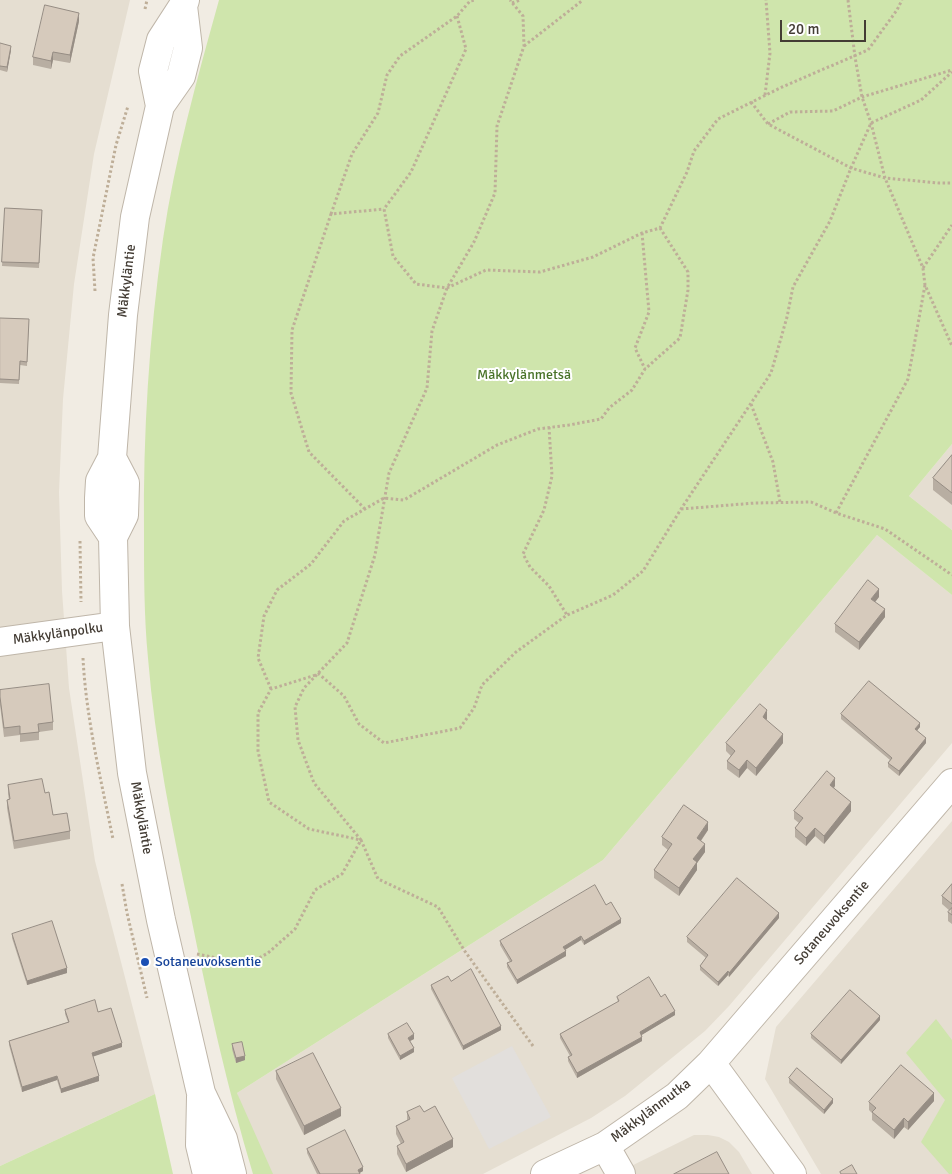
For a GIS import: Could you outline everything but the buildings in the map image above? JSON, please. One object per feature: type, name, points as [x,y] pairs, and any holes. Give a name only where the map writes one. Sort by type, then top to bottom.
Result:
[{"type":"street","name":"Mäkkyläntie","points":[[184,3],[161,40],[153,71],[160,106],[135,217],[123,315],[112,458],[100,481],[99,516],[113,537],[115,626],[132,773],[148,858],[201,1093],[224,1139],[232,1174]]},
{"type":"street","name":"Mäkkylänpolku","points":[[0,642],[115,626]]},
{"type":"street","name":"Sotaneuvoksentie","points":[[711,1063],[952,783]]},
{"type":"street","name":"Mäkkylänmutka","points":[[545,1174],[605,1146],[676,1096],[711,1063]]},
{"type":"street","points":[[711,1063],[792,1174]]},
{"type":"street","name":"Mäkkyläntie","points":[[201,1093],[200,1145],[207,1174]]},
{"type":"street","points":[[605,1146],[621,1174]]},
{"type":"path","points":[[365,509],[309,452],[291,393],[292,330],[352,154],[378,113],[387,75],[400,56],[457,16],[470,1],[474,0]]},
{"type":"path","points":[[520,0],[511,2],[523,16],[524,46],[497,126],[495,193],[474,242],[447,288],[432,331],[427,388],[389,473],[375,555],[347,643],[304,688],[295,707],[298,740],[314,783],[361,840],[378,879],[438,907],[464,950],[532,1046]]},
{"type":"path","points":[[524,46],[583,0]]},
{"type":"path","points":[[765,95],[770,53],[766,0]]},
{"type":"path","points":[[836,513],[908,379],[925,285],[923,268],[885,178],[871,123],[862,97],[848,0]]},
{"type":"path","points":[[384,209],[393,256],[416,284],[447,288],[486,270],[540,272],[593,257],[642,233],[660,228],[687,172],[694,151],[718,119],[808,75],[868,50],[902,0]]},
{"type":"path","points":[[331,214],[384,209],[412,172],[466,49],[457,16]]},
{"type":"path","points":[[768,124],[790,112],[833,110],[862,97],[952,71]]},
{"type":"path","points":[[319,674],[344,696],[359,724],[384,743],[460,728],[474,708],[482,685],[516,652],[567,615],[613,595],[643,571],[680,509],[771,373],[793,288],[830,221],[871,123],[921,100],[952,71]]},
{"type":"path","points":[[751,102],[768,124],[851,168],[885,178],[939,184],[952,183]]},
{"type":"path","points":[[923,268],[952,225]]},
{"type":"path","points":[[271,689],[258,658],[264,616],[277,590],[312,564],[344,521],[384,498],[404,500],[497,445],[538,428],[601,419],[609,408],[632,390],[645,369],[680,338],[688,290],[688,272],[660,228]]},
{"type":"path","points":[[642,233],[649,312],[635,348],[645,369]]},
{"type":"path","points":[[925,285],[952,346]]},
{"type":"path","points":[[751,404],[773,462],[780,502]]},
{"type":"path","points":[[550,427],[552,476],[544,510],[523,554],[530,567],[549,586],[567,615]]},
{"type":"path","points":[[680,509],[780,502],[811,502],[836,513],[884,529],[952,575]]},
{"type":"path","points":[[319,674],[271,689],[258,713],[258,751],[269,802],[309,829],[361,840]]},
{"type":"path","points":[[170,961],[198,954],[248,964],[268,953],[295,928],[315,890],[342,874],[361,840]]},
{"type":"shaded area","points":[[0,0],[130,0],[94,154],[74,284],[63,399],[59,492],[62,591],[69,688],[95,861],[155,1094],[0,1166]]},
{"type":"shaded area","points":[[952,444],[952,530],[909,496]]},
{"type":"shaded area","points":[[877,535],[952,595],[952,743],[729,1006],[705,1031],[625,1096],[591,1118],[483,1174],[257,1174],[237,1093],[603,860]]},
{"type":"shaded area","points":[[952,821],[952,1174],[821,1174],[765,1079],[776,1027]]},
{"type":"shaded area","points":[[512,1046],[551,1117],[489,1149],[452,1078]]},
{"type":"shaded area","points":[[694,1135],[719,1137],[729,1142],[739,1152],[752,1174],[615,1174]]},
{"type":"green space","name":"Mäkkylänmetsä","points":[[219,0],[952,0],[952,444],[909,496],[952,530],[952,595],[877,535],[603,860],[237,1093],[273,1174],[253,1174],[218,1044],[165,786],[151,690],[146,626],[144,564],[145,459],[148,385],[158,275],[168,209],[180,149]]},
{"type":"green space","points":[[936,1019],[952,1040],[952,1174],[949,1174],[921,1142],[945,1100],[906,1053]]},
{"type":"green space","points":[[155,1094],[173,1174],[0,1174],[0,1166]]},
{"type":"place","name":"Sotaneuvoksentie","points":[[145,962]]}]
